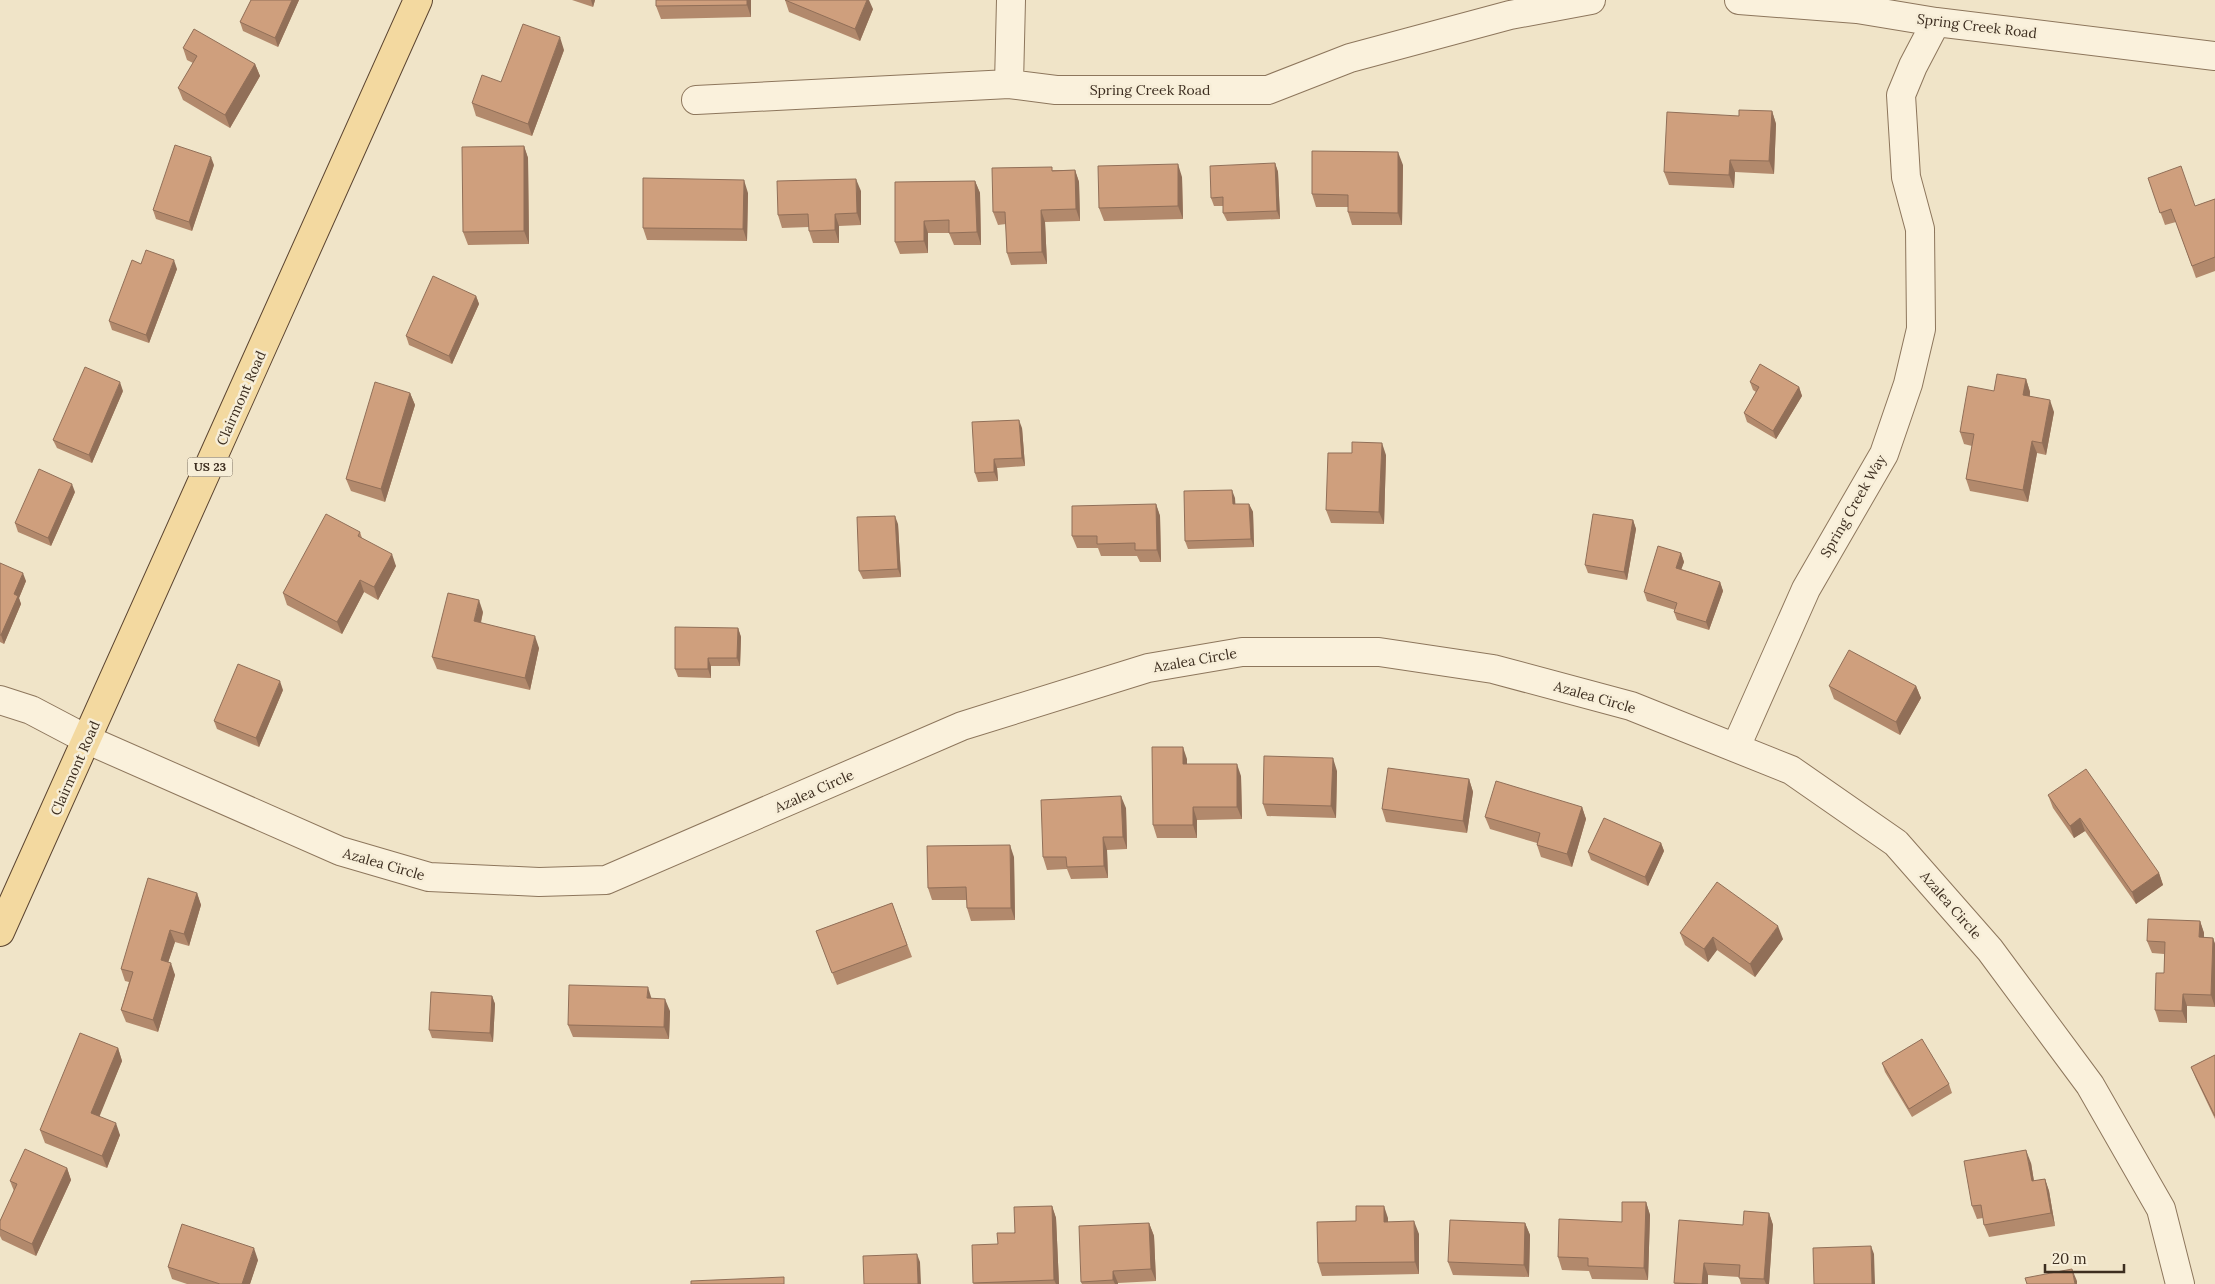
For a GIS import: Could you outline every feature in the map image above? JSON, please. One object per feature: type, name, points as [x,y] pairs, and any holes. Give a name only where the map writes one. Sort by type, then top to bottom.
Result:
[{"type":"main road","name":"Clairmont Road","points":[[0,932],[88,740],[418,0]]},
{"type":"street","points":[[1009,84],[1011,0]]},
{"type":"street","name":"Spring Creek Road","points":[[696,100],[1009,84],[1056,90],[1268,90],[1350,58],[1510,15],[1591,0]]},
{"type":"street","name":"Spring Creek Road","points":[[1739,0],[1856,9],[1936,22],[2215,56]]},
{"type":"street","name":"Spring Creek Way","points":[[1736,747],[1806,589],[1884,454],[1908,384],[1921,329],[1920,229],[1906,177],[1901,95],[1913,66],[1936,22]]},
{"type":"street","name":"Azalea Circle","points":[[0,700],[30,710],[88,740],[340,851],[429,877],[540,882],[606,880],[962,726],[1148,668],[1242,652],[1379,652],[1493,670],[1631,706],[1791,770],[1896,843],[1990,950],[2090,1085],[2161,1210],[2180,1284]]},
{"type":"building","points":[[251,0],[292,0],[275,38],[240,22]]},
{"type":"building","points":[[656,0],[747,0],[747,5],[656,6]]},
{"type":"building","points":[[785,0],[867,0],[855,29]]},
{"type":"building","points":[[523,24],[560,37],[528,124],[472,103],[482,75],[501,82]]},
{"type":"building","points":[[194,29],[255,64],[225,115],[178,88],[197,56],[183,48]]},
{"type":"building","points":[[1739,110],[1772,111],[1769,161],[1730,160],[1729,175],[1664,172],[1667,112],[1739,116]]},
{"type":"building","points":[[175,145],[211,157],[189,222],[153,210]]},
{"type":"building","points":[[524,146],[524,231],[463,232],[462,147]]},
{"type":"building","points":[[1312,151],[1398,152],[1398,213],[1348,212],[1348,195],[1312,194]]},
{"type":"building","points":[[1275,163],[1277,211],[1223,213],[1223,197],[1211,198],[1210,166]]},
{"type":"building","points":[[1178,164],[1178,206],[1099,208],[1098,166]]},
{"type":"building","points":[[2181,166],[2195,206],[2215,199],[2215,257],[2192,266],[2171,209],[2160,213],[2148,178]]},
{"type":"building","points":[[1052,167],[1052,171],[1075,170],[1076,209],[1041,210],[1042,252],[1007,253],[1005,212],[993,212],[992,168]]},
{"type":"building","points":[[643,178],[744,180],[743,229],[643,228]]},
{"type":"building","points":[[856,179],[857,213],[835,214],[835,230],[809,231],[808,214],[778,215],[777,181]]},
{"type":"building","points":[[975,181],[977,232],[949,233],[949,220],[924,221],[924,241],[895,242],[895,182]]},
{"type":"building","points":[[146,250],[174,260],[146,335],[109,321],[132,260],[141,264]]},
{"type":"building","points":[[433,276],[476,296],[449,356],[406,336]]},
{"type":"building","points":[[1760,364],[1799,387],[1773,431],[1744,413],[1759,387],[1750,382]]},
{"type":"building","points":[[85,367],[120,382],[89,455],[53,440]]},
{"type":"building","points":[[1997,374],[2026,379],[2023,395],[2050,400],[2042,443],[2032,441],[2023,490],[1966,479],[1974,434],[1960,432],[1968,386],[1994,391]]},
{"type":"building","points":[[375,382],[410,393],[381,489],[346,479]]},
{"type":"building","points":[[1019,420],[1022,458],[994,459],[994,472],[975,473],[972,422]]},
{"type":"building","points":[[1352,442],[1382,443],[1379,512],[1326,510],[1328,453],[1352,453]]},
{"type":"building","points":[[39,469],[72,484],[48,538],[15,523]]},
{"type":"building","points":[[1232,490],[1233,504],[1249,504],[1251,539],[1185,541],[1184,491]]},
{"type":"building","points":[[1156,504],[1157,550],[1135,550],[1135,543],[1097,544],[1097,536],[1072,536],[1072,506]]},
{"type":"building","points":[[326,514],[360,532],[358,536],[392,554],[374,587],[360,580],[337,622],[283,593]]},
{"type":"building","points":[[1593,514],[1633,520],[1624,572],[1585,565]]},
{"type":"building","points":[[895,516],[898,569],[859,571],[857,517]]},
{"type":"building","points":[[1658,546],[1681,553],[1676,568],[1720,582],[1706,622],[1674,612],[1677,603],[1644,592]]},
{"type":"building","points":[[0,563],[23,573],[14,594],[18,596],[1,635],[0,635]]},
{"type":"building","points":[[448,593],[479,600],[474,621],[535,636],[525,678],[432,657]]},
{"type":"building","points":[[675,627],[738,628],[737,658],[708,658],[708,669],[675,669]]},
{"type":"building","points":[[1849,650],[1916,686],[1896,722],[1829,686]]},
{"type":"building","points":[[238,664],[280,681],[256,738],[214,721]]},
{"type":"building","points":[[1152,747],[1183,747],[1183,764],[1237,764],[1237,807],[1193,807],[1193,825],[1153,825]]},
{"type":"building","points":[[1264,756],[1333,758],[1331,806],[1263,804]]},
{"type":"building","points":[[1388,768],[1469,779],[1463,821],[1382,809]]},
{"type":"building","points":[[2086,769],[2159,873],[2132,892],[2080,818],[2070,826],[2048,795]]},
{"type":"building","points":[[1496,781],[1582,807],[1567,854],[1537,845],[1540,833],[1485,817]]},
{"type":"building","points":[[1121,796],[1123,837],[1103,837],[1104,866],[1067,867],[1066,857],[1043,857],[1041,800]]},
{"type":"building","points":[[1604,818],[1661,843],[1645,877],[1588,852]]},
{"type":"building","points":[[1010,845],[1011,908],[967,908],[966,887],[928,888],[927,846]]},
{"type":"building","points":[[148,878],[197,893],[184,934],[170,930],[161,960],[171,963],[153,1020],[121,1010],[133,972],[121,969]]},
{"type":"building","points":[[1717,882],[1778,926],[1750,964],[1713,937],[1704,949],[1680,933]]},
{"type":"building","points":[[892,903],[907,945],[832,973],[816,931]]},
{"type":"building","points":[[2148,919],[2200,921],[2199,937],[2213,938],[2211,995],[2183,994],[2182,1011],[2155,1010],[2156,973],[2164,973],[2165,942],[2147,941]]},
{"type":"building","points":[[569,985],[648,987],[647,998],[665,999],[664,1027],[568,1025]]},
{"type":"building","points":[[431,992],[492,996],[490,1033],[429,1030]]},
{"type":"building","points":[[80,1033],[118,1048],[91,1113],[116,1123],[102,1156],[40,1130]]},
{"type":"building","points":[[1922,1039],[1949,1084],[1909,1109],[1882,1063]]},
{"type":"building","points":[[2215,1055],[2215,1116],[2191,1067]]},
{"type":"building","points":[[25,1149],[67,1168],[32,1244],[0,1229],[0,1221],[17,1184],[10,1181]]},
{"type":"building","points":[[2026,1150],[2032,1181],[2045,1179],[2051,1213],[1984,1225],[1981,1205],[1972,1206],[1964,1161]]},
{"type":"building","points":[[1622,1202],[1646,1202],[1644,1268],[1588,1266],[1588,1258],[1558,1257],[1559,1219],[1622,1222]]},
{"type":"building","points":[[1052,1206],[1054,1280],[973,1283],[972,1245],[998,1244],[997,1233],[1015,1233],[1014,1207]]},
{"type":"building","points":[[1356,1206],[1384,1206],[1384,1222],[1414,1221],[1415,1262],[1318,1263],[1317,1222],[1356,1221]]},
{"type":"building","points":[[1744,1211],[1769,1213],[1764,1279],[1739,1278],[1740,1265],[1704,1263],[1702,1284],[1674,1283],[1679,1220],[1743,1225]]},
{"type":"building","points":[[1450,1220],[1525,1223],[1524,1265],[1448,1262]]},
{"type":"building","points":[[1149,1223],[1151,1269],[1113,1271],[1113,1280],[1081,1282],[1079,1226]]},
{"type":"building","points":[[182,1224],[254,1248],[242,1284],[220,1284],[168,1267]]},
{"type":"building","points":[[1871,1246],[1872,1284],[1814,1284],[1813,1248]]},
{"type":"building","points":[[917,1254],[918,1284],[864,1284],[863,1256]]},
{"type":"building","points":[[2072,1269],[2075,1284],[2027,1284],[2025,1278]]},
{"type":"building","points":[[784,1277],[784,1284],[691,1284],[691,1281]]}]
